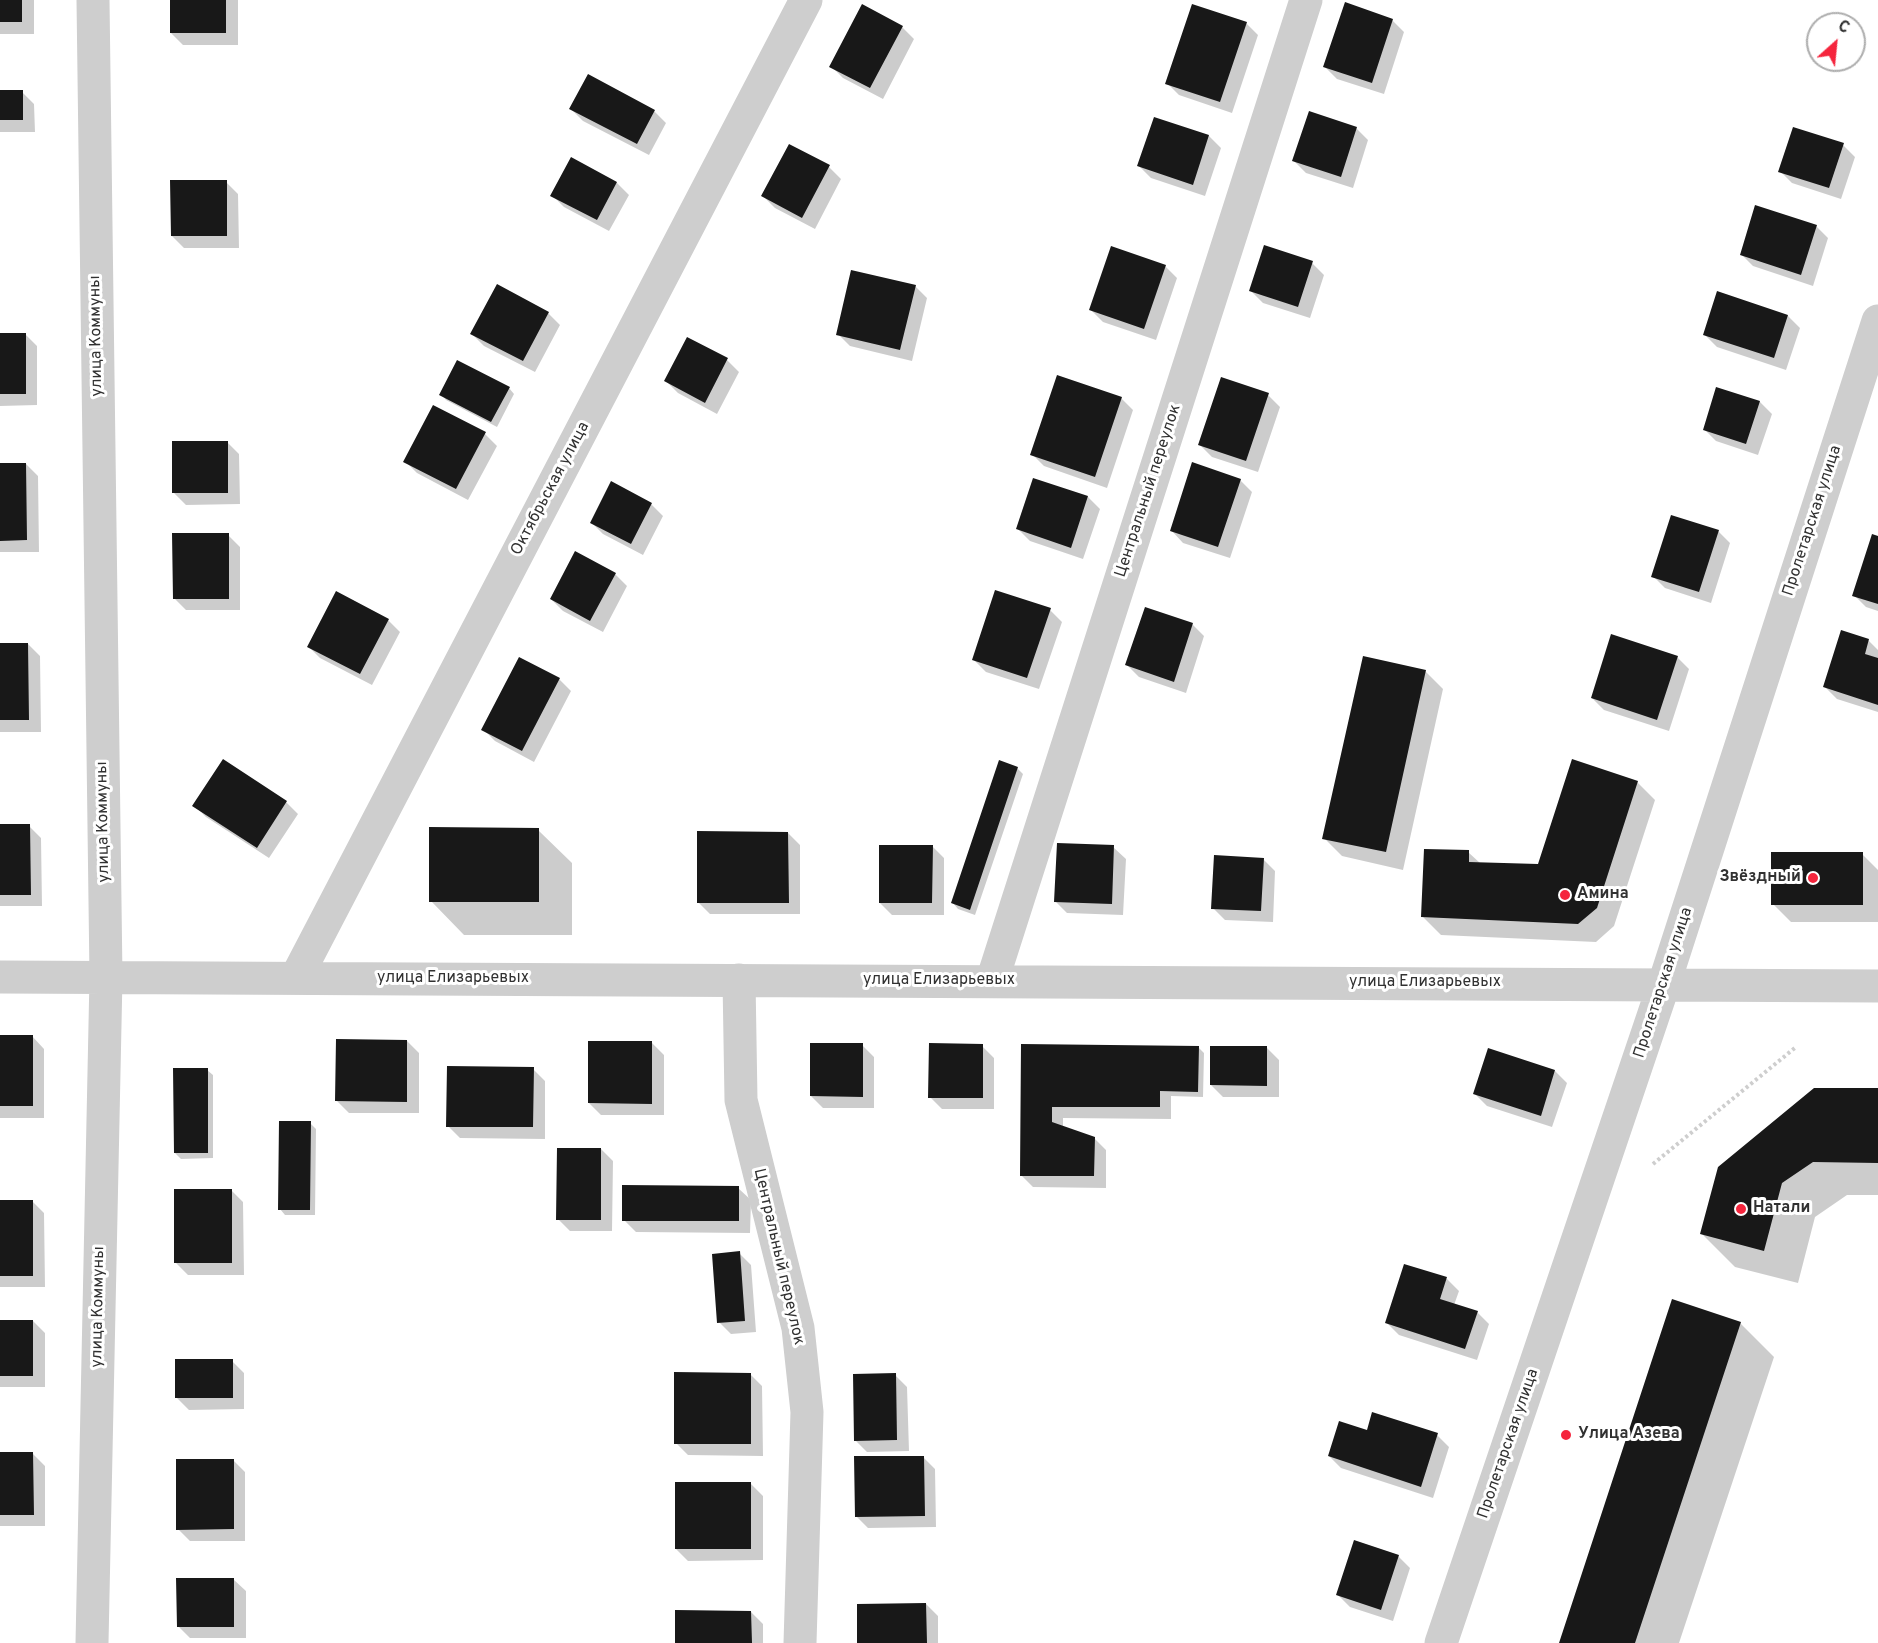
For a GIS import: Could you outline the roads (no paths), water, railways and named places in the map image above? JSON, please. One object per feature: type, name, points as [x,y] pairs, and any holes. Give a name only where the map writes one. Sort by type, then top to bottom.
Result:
[{"type":"street","name":"улица Коммуны","points":[[92,1643],[106,977],[93,0]]},
{"type":"street","name":"Октябрьская улица","points":[[296,978],[806,0]]},
{"type":"street","name":"Центральный переулок","points":[[992,981],[1306,0]]},
{"type":"street","name":"Пролетарская улица","points":[[1441,1643],[1664,984],[1878,321]]},
{"type":"street","name":"улица Елизарьевых","points":[[0,977],[1878,986]]},
{"type":"street","name":"Центральный переулок","points":[[739,980],[741,1100],[798,1328],[807,1412],[800,1643]]},
{"type":"place","name":"Звёздный","points":[[1813,878]]},
{"type":"place","name":"Амина","points":[[1565,895]]},
{"type":"place","name":"Натали","points":[[1741,1209]]},
{"type":"place","name":"Улица Азева","points":[[1566,1435]]}]
